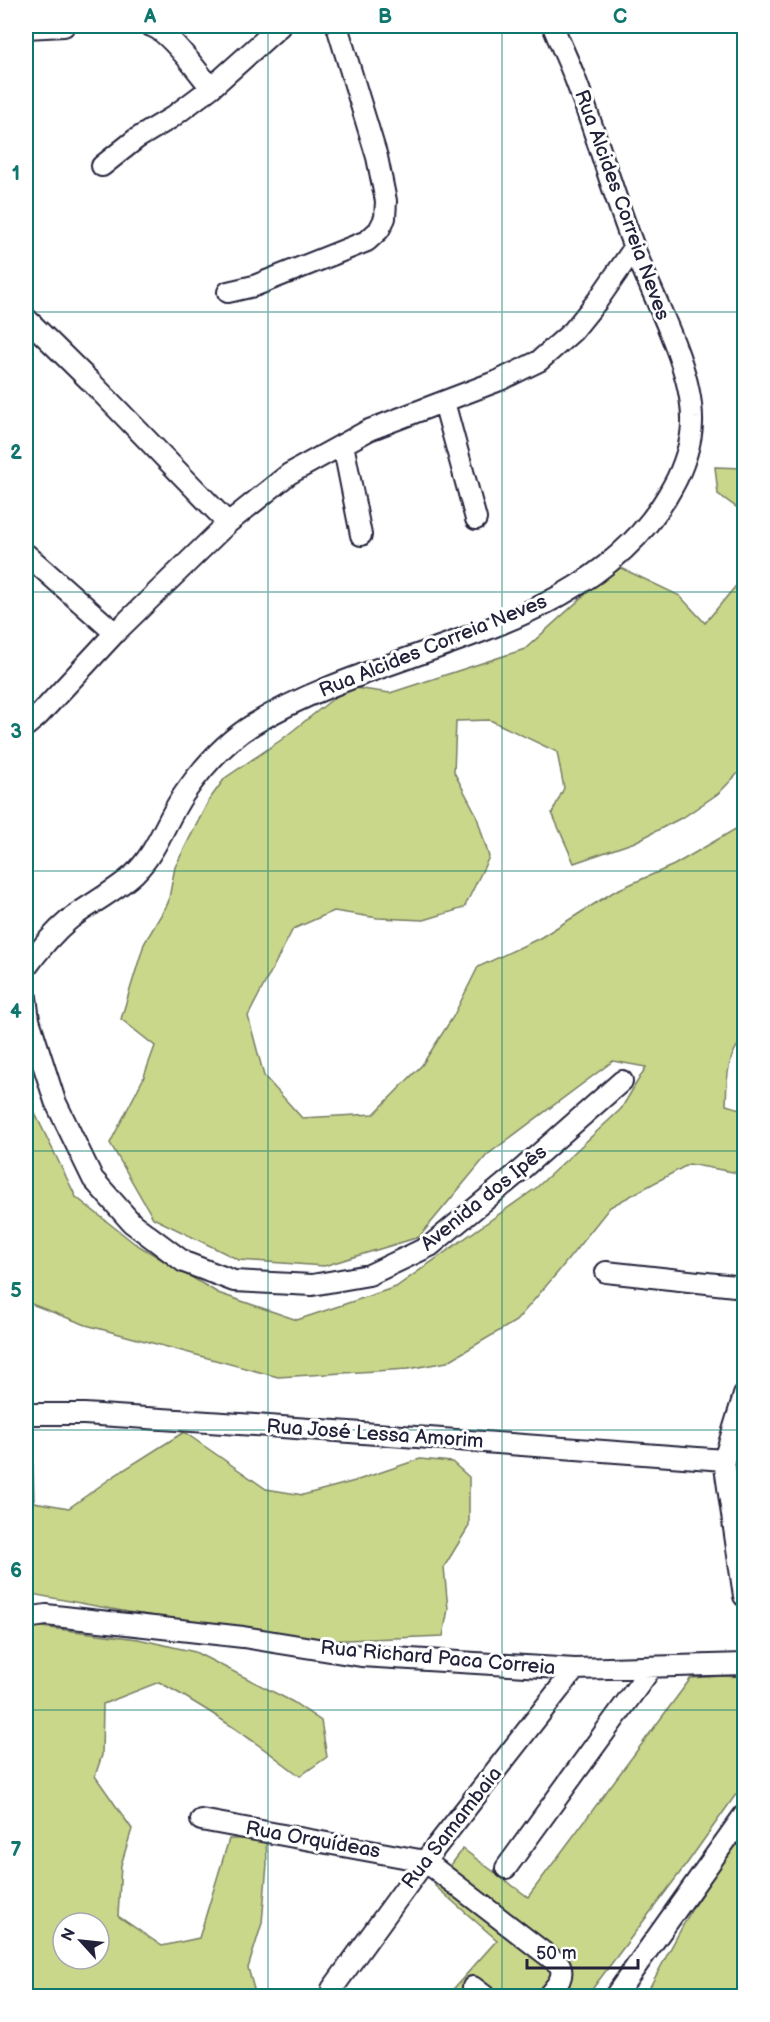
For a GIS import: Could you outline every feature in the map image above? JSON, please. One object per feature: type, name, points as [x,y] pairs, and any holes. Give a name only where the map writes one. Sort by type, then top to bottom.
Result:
[{"type":"street","points":[[26,28],[64,26]]},
{"type":"street","points":[[151,26],[155,26],[169,38],[211,88]]},
{"type":"street","points":[[102,166],[136,139],[171,118],[211,88],[280,26]]},
{"type":"street","points":[[228,292],[254,286],[368,241],[379,230],[385,218],[386,201],[376,157],[337,26]]},
{"type":"street","name":"Rua Alcides Correia Neves","points":[[26,968],[47,940],[71,919],[135,872],[158,843],[183,795],[218,752],[252,725],[319,690],[529,612],[588,579],[623,551],[661,508],[684,467],[693,420],[684,370],[634,248],[576,80],[553,26]]},
{"type":"street","points":[[26,726],[115,633],[228,523],[289,474],[369,430],[500,380],[539,361],[573,331],[634,248]]},
{"type":"street","points":[[26,318],[228,523]]},
{"type":"street","points":[[444,402],[476,519]]},
{"type":"street","points":[[343,444],[361,535]]},
{"type":"street","points":[[26,554],[115,633]]},
{"type":"street","name":"Avenida dos Ipês","points":[[26,997],[29,1020],[55,1101],[93,1179],[132,1223],[184,1262],[234,1281],[312,1285],[369,1275],[430,1246],[622,1081]]},
{"type":"street","points":[[606,1272],[744,1287]]},
{"type":"street","points":[[744,1395],[724,1460],[744,1596]]},
{"type":"street","name":"Rua José Lessa Amorim","points":[[26,1414],[84,1414],[255,1425],[724,1460]]},
{"type":"street","name":"Rua Richard Paca Correia","points":[[26,1618],[46,1615],[232,1636],[361,1656],[575,1669],[744,1664]]},
{"type":"street","points":[[506,1868],[652,1667]]},
{"type":"street","name":"Rua Samambaia","points":[[332,1989],[425,1861],[575,1669]]},
{"type":"street","points":[[615,1996],[744,1815]]},
{"type":"street","name":"Rua Orquídeas","points":[[201,1820],[425,1861]]},
{"type":"street","points":[[425,1861],[560,1965],[562,1972],[560,1980],[548,1996]]},
{"type":"green space","points":[[715,467],[744,468],[744,520],[743,512],[718,494]]},
{"type":"green space","points":[[617,566],[680,596],[705,623],[744,576],[744,767],[719,793],[685,816],[635,842],[574,863],[552,813],[564,788],[557,752],[490,720],[456,721],[454,772],[476,814],[489,857],[464,908],[424,920],[378,918],[334,911],[293,929],[248,1016],[264,1076],[302,1118],[374,1114],[422,1065],[453,1017],[478,967],[540,938],[615,891],[674,865],[744,824],[744,1037],[731,1060],[727,1077],[726,1105],[744,1110],[744,1176],[689,1164],[610,1207],[516,1321],[447,1362],[408,1369],[278,1377],[86,1325],[26,1302],[26,1095],[76,1197],[134,1243],[218,1293],[297,1320],[396,1287],[536,1188],[621,1109],[646,1067],[613,1061],[487,1155],[419,1237],[324,1266],[239,1260],[153,1218],[110,1143],[143,1079],[155,1046],[121,1019],[144,944],[168,903],[175,867],[209,800],[225,778],[281,740],[348,687],[390,693],[525,649]]},
{"type":"green space","points":[[184,1432],[266,1489],[303,1495],[355,1481],[420,1459],[452,1462],[469,1477],[469,1526],[444,1567],[448,1609],[443,1636],[321,1641],[128,1612],[26,1593],[26,1444],[33,1465],[34,1502],[69,1508],[114,1476]]},
{"type":"green space","points":[[33,1626],[138,1639],[195,1652],[293,1702],[321,1721],[327,1757],[300,1776],[231,1726],[159,1682],[103,1704],[102,1755],[95,1776],[132,1829],[121,1865],[118,1916],[162,1946],[199,1938],[229,1839],[266,1839],[267,1864],[262,1923],[248,1968],[256,1996],[26,1996],[26,1629]]},
{"type":"green space","points":[[744,1677],[744,1783],[587,1996],[447,1996],[497,1940],[435,1886],[463,1849],[528,1897],[691,1678]]},
{"type":"green space","points":[[744,1835],[744,1996],[645,1996],[693,1907],[732,1847]]}]
